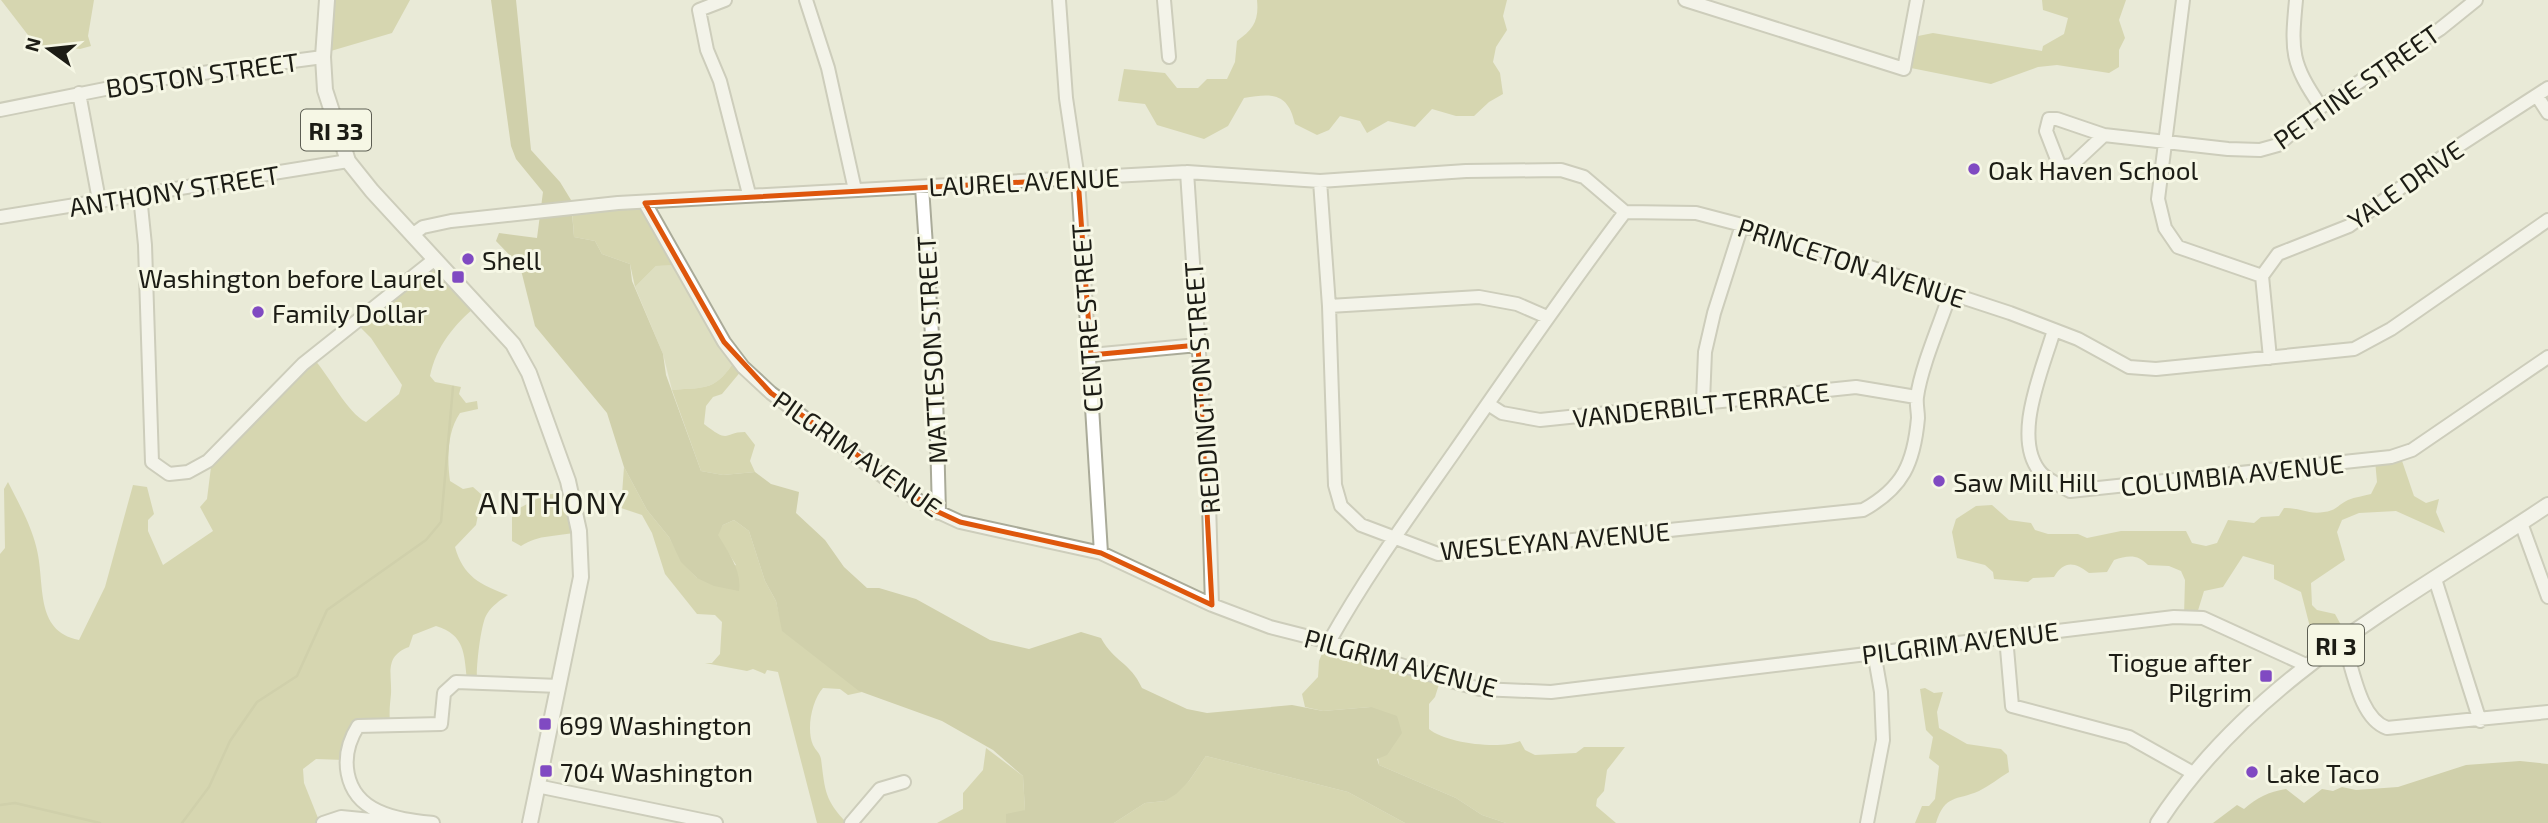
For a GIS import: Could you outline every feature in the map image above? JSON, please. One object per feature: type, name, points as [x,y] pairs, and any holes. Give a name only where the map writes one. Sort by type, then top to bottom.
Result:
[{"type":"main road","name":"RI 33","points":[[327,0],[324,90],[348,162],[513,344],[529,373],[568,481],[579,531],[581,578],[530,823]]},
{"type":"main road","name":"RI 3","points":[[2158,823],[2193,773],[2235,727],[2306,665],[2548,505]]},
{"type":"street","points":[[725,0],[699,10],[707,50],[720,81],[749,194]]},
{"type":"street","points":[[806,0],[828,68],[855,190]]},
{"type":"street","name":"CENTRE STREET","points":[[1059,0],[1066,98],[1078,179],[1082,271],[1091,355],[1101,553]]},
{"type":"street","points":[[1164,0],[1169,57]]},
{"type":"street","points":[[1685,0],[1904,69],[1917,0]]},
{"type":"street","points":[[2182,0],[2163,140],[2158,199],[2165,228],[2178,247],[2262,276],[2270,358]]},
{"type":"street","points":[[2296,0],[2293,52],[2304,81],[2321,107]]},
{"type":"street","name":"PETTINE STREET","points":[[2104,135],[2071,165],[2060,167],[2053,158],[2046,131],[2049,120],[2057,119],[2104,135],[2163,140],[2192,146],[2260,150],[2278,145],[2321,107],[2440,29],[2476,0]]},
{"type":"street","name":"BOSTON STREET","points":[[0,110],[150,80],[323,57]]},
{"type":"street","name":"YALE DRIVE","points":[[2262,276],[2278,254],[2349,226],[2449,152],[2548,88]]},
{"type":"street","points":[[79,93],[99,200]]},
{"type":"street","points":[[2537,96],[2548,113]]},
{"type":"street","name":"ANTHONY STREET","points":[[0,217],[348,162]]},
{"type":"street","name":"LAUREL AVENUE","points":[[412,235],[423,227],[451,221],[749,194],[1187,172],[1320,181],[1466,171],[1561,170],[1584,177],[1625,212]]},
{"type":"street","name":"REDDINGTON STREET","points":[[1187,172],[1211,529],[1212,605]]},
{"type":"street","name":"WESLEYAN AVENUE","points":[[1320,181],[1329,306],[1335,485],[1341,506],[1360,525],[1438,554],[1863,510],[1886,497],[1905,474],[1914,447],[1918,415],[1916,397],[1950,294]]},
{"type":"street","name":"MATTESON STREET","points":[[922,187],[936,394],[939,513]]},
{"type":"street","points":[[140,196],[145,245],[152,462],[169,474],[188,472],[208,461],[303,364],[435,259]]},
{"type":"street","name":"PILGRIM AVENUE","points":[[645,203],[724,342],[743,367],[771,393],[900,489],[939,513],[960,522],[1101,553],[1212,605],[1270,627],[1329,642],[1451,681],[1508,692],[1551,692],[2174,617],[2203,618],[2306,665]]},
{"type":"street","points":[[1329,642],[1392,538],[1488,404],[1546,317],[1625,212]]},
{"type":"street","name":"PRINCETON AVENUE","points":[[1625,212],[1696,213],[1742,225],[2054,330],[2129,367],[2178,367],[2354,349],[2391,329],[2548,220]]},
{"type":"street","points":[[1703,401],[1705,352],[1714,313],[1742,225]]},
{"type":"street","points":[[1329,306],[1479,297],[1517,304],[1546,317]]},
{"type":"street","name":"COLUMBIA AVENUE","points":[[2054,330],[2028,425],[2029,450],[2043,474],[2070,491],[2391,457],[2412,450],[2548,357]]},
{"type":"street","points":[[1091,355],[1198,345]]},
{"type":"street","name":"VANDERBILT TERRACE","points":[[1488,404],[1502,413],[1540,420],[1582,418],[1703,401],[1856,387],[1916,397]]},
{"type":"street","points":[[2521,523],[2548,597]]},
{"type":"street","points":[[2435,579],[2480,721]]},
{"type":"street","points":[[2006,637],[2012,706],[2129,737],[2193,773]]},
{"type":"street","points":[[2343,640],[2363,708],[2375,724],[2387,728],[2480,721],[2548,712]]},
{"type":"street","points":[[1867,823],[1883,740],[1881,692],[1874,652]]},
{"type":"street","points":[[404,822],[376,810],[353,788],[345,763],[348,742],[358,726],[441,724],[444,693],[456,682],[559,686]]},
{"type":"street","points":[[851,823],[880,789],[904,782]]},
{"type":"street","points":[[537,786],[716,823]]},
{"type":"street","points":[[323,823],[341,817],[433,823]]},
{"type":"highlighted area","points":[[1078,179],[1091,355],[1198,345],[1212,605],[1101,553],[960,522],[934,510],[771,393],[724,342],[645,203]]},
{"type":"green space","points":[[1,0],[94,0],[88,36],[91,46],[80,49],[52,45],[38,48]]},
{"type":"green space","points":[[326,0],[410,0],[392,33],[324,53]]},
{"type":"green space","points":[[1257,0],[1507,0],[1503,16],[1507,30],[1496,47],[1493,62],[1500,73],[1503,94],[1474,116],[1456,116],[1432,109],[1415,127],[1388,121],[1367,133],[1360,121],[1340,116],[1329,130],[1317,135],[1295,124],[1288,106],[1283,101],[1271,96],[1254,96],[1244,98],[1228,126],[1204,139],[1157,125],[1145,104],[1118,101],[1124,69],[1165,73],[1177,88],[1198,88],[1207,79],[1227,79],[1235,62],[1237,41],[1248,32],[1256,19]]},
{"type":"green space","points":[[2042,0],[2126,0],[2119,20],[2125,38],[2119,50],[2119,67],[2109,73],[2057,65],[2038,67],[1991,84],[1911,68],[1913,37],[1933,33],[2042,51],[2043,46],[2064,34],[2068,18],[2043,10]]},
{"type":"green space","points":[[642,202],[681,265],[656,266],[635,287],[630,264],[602,254],[595,241],[574,237],[572,209]]},
{"type":"green space","points":[[431,260],[478,305],[447,337],[430,376],[435,382],[461,387],[459,394],[466,403],[477,401],[478,409],[460,413],[449,446],[450,481],[463,489],[473,487],[482,495],[476,525],[455,547],[458,557],[474,578],[508,595],[489,611],[485,619],[479,645],[477,679],[467,680],[464,653],[453,634],[436,626],[413,635],[409,647],[396,655],[391,666],[390,722],[357,726],[344,760],[316,759],[303,769],[304,783],[320,823],[0,823],[0,554],[5,548],[4,489],[8,482],[34,538],[48,616],[54,627],[64,635],[79,640],[105,587],[133,485],[147,487],[154,514],[148,520],[148,531],[163,565],[213,531],[200,507],[207,499],[212,459],[313,358],[352,411],[366,422],[399,394],[402,385],[371,338],[356,323]]},
{"type":"green space","points":[[681,265],[736,359],[722,377],[710,385],[672,390],[663,354],[635,287],[656,266]]},
{"type":"green space","points":[[736,359],[742,370],[722,394],[713,397],[706,406],[704,424],[723,436],[745,432],[755,445],[750,461],[755,472],[723,475],[701,471],[672,390],[710,385],[722,377]]},
{"type":"green space","points":[[2400,455],[2414,496],[2426,503],[2439,499],[2436,512],[2445,533],[2396,511],[2359,513],[2342,520],[2337,532],[2345,560],[2311,583],[2312,605],[2317,610],[2335,614],[2347,636],[2324,652],[2311,631],[2301,592],[2274,579],[2274,565],[2243,556],[2223,587],[2204,591],[2196,617],[2184,616],[2185,580],[2181,571],[2169,566],[2148,565],[2137,557],[2128,556],[2114,560],[2107,572],[2089,573],[2074,565],[2066,565],[2054,577],[2033,578],[2028,582],[1994,579],[1993,572],[1985,565],[1957,558],[1952,532],[1956,519],[1976,506],[1992,505],[2009,520],[2031,523],[2035,530],[2048,534],[2078,534],[2087,538],[2121,531],[2186,531],[2192,543],[2206,546],[2217,543],[2228,520],[2254,523],[2261,517],[2279,516],[2284,508],[2318,513],[2334,509],[2348,500],[2371,494],[2377,482],[2375,460]]},
{"type":"green space","points":[[624,467],[647,510],[669,537],[682,562],[697,578],[736,565],[717,535],[723,525],[734,520],[749,531],[765,581],[776,601],[783,631],[862,692],[848,695],[840,689],[823,688],[816,700],[810,723],[811,738],[820,757],[827,794],[834,808],[847,823],[817,823],[778,672],[767,670],[765,674],[753,669],[747,671],[705,663],[712,663],[720,654],[722,622],[715,615],[697,614],[665,574],[652,533],[642,515],[621,508]]},
{"type":"green space","points":[[567,492],[578,532],[541,538],[521,546],[512,541],[512,512],[544,495]]},
{"type":"green space","points":[[1327,641],[1441,678],[1435,697],[1429,704],[1429,729],[1447,738],[1487,745],[1520,741],[1525,750],[1535,755],[1576,753],[1584,747],[1625,747],[1607,770],[1604,791],[1597,799],[1596,806],[1616,823],[1506,823],[1482,815],[1456,798],[1379,765],[1371,707],[1323,711],[1305,707],[1302,694],[1318,677],[1319,661]]},
{"type":"green space","points":[[1925,688],[1934,693],[1943,692],[1937,712],[1939,728],[1967,744],[2001,749],[2007,755],[2009,772],[1979,791],[1947,803],[1936,823],[1915,823],[1922,806],[1929,806],[1935,799],[1939,766],[1929,758],[1933,737],[1926,730],[1920,689]]},
{"type":"green space","points":[[986,748],[1023,776],[1025,810],[1006,823],[937,823],[963,809],[963,793],[983,770]]},
{"type":"green space","points":[[1206,756],[1348,792],[1405,823],[1114,823],[1145,803],[1165,801],[1189,781]]},
{"type":"shaded area","points":[[491,0],[516,0],[531,150],[560,182],[571,200],[574,237],[595,241],[602,254],[630,264],[632,281],[663,354],[666,375],[701,471],[723,475],[755,472],[771,484],[799,492],[796,513],[825,540],[844,567],[867,588],[879,588],[916,599],[990,640],[1029,649],[1081,632],[1101,638],[1142,688],[1187,709],[1207,713],[1292,705],[1323,711],[1371,707],[1397,716],[1402,733],[1387,755],[1377,759],[1379,765],[1456,798],[1482,815],[1506,823],[1405,823],[1348,792],[1206,756],[1189,781],[1176,794],[1165,801],[1145,803],[1114,823],[1006,823],[1006,814],[1025,810],[1023,776],[993,750],[942,721],[859,691],[782,631],[776,601],[765,581],[749,531],[734,520],[723,525],[718,535],[736,569],[739,591],[714,586],[697,578],[681,562],[669,537],[647,510],[624,467],[607,413],[535,326],[520,266],[496,241],[499,233],[537,238],[543,192],[516,159],[511,146]]},
{"type":"shaded area","points":[[2520,761],[2548,764],[2548,823],[2213,823],[2237,805],[2244,809],[2254,801],[2280,790],[2286,789],[2304,803],[2322,789],[2333,791],[2342,787],[2356,790],[2398,787],[2466,765]]},
{"type":"waterway","points":[[182,823],[209,787],[230,741],[257,702],[297,676],[327,610],[426,540],[441,522],[453,387]]},
{"type":"waterway","points":[[0,805],[15,803],[100,823]]},
{"type":"place","name":"Oak Haven School","points":[[1974,169]]},
{"type":"place","name":"Shell","points":[[468,259]]},
{"type":"place","name":"Washington before Laurel","points":[[458,277]]},
{"type":"place","name":"Family Dollar","points":[[258,312]]},
{"type":"place","name":"Saw Mill Hill","points":[[1939,481]]},
{"type":"place","name":"Tiogue after Pilgrim","points":[[2266,676]]},
{"type":"place","name":"699 Washington","points":[[545,724]]},
{"type":"place","name":"704 Washington","points":[[546,771]]},
{"type":"place","name":"Lake Taco","points":[[2252,772]]},
{"type":"district","name":"ANTHONY","points":[[553,502]]}]
